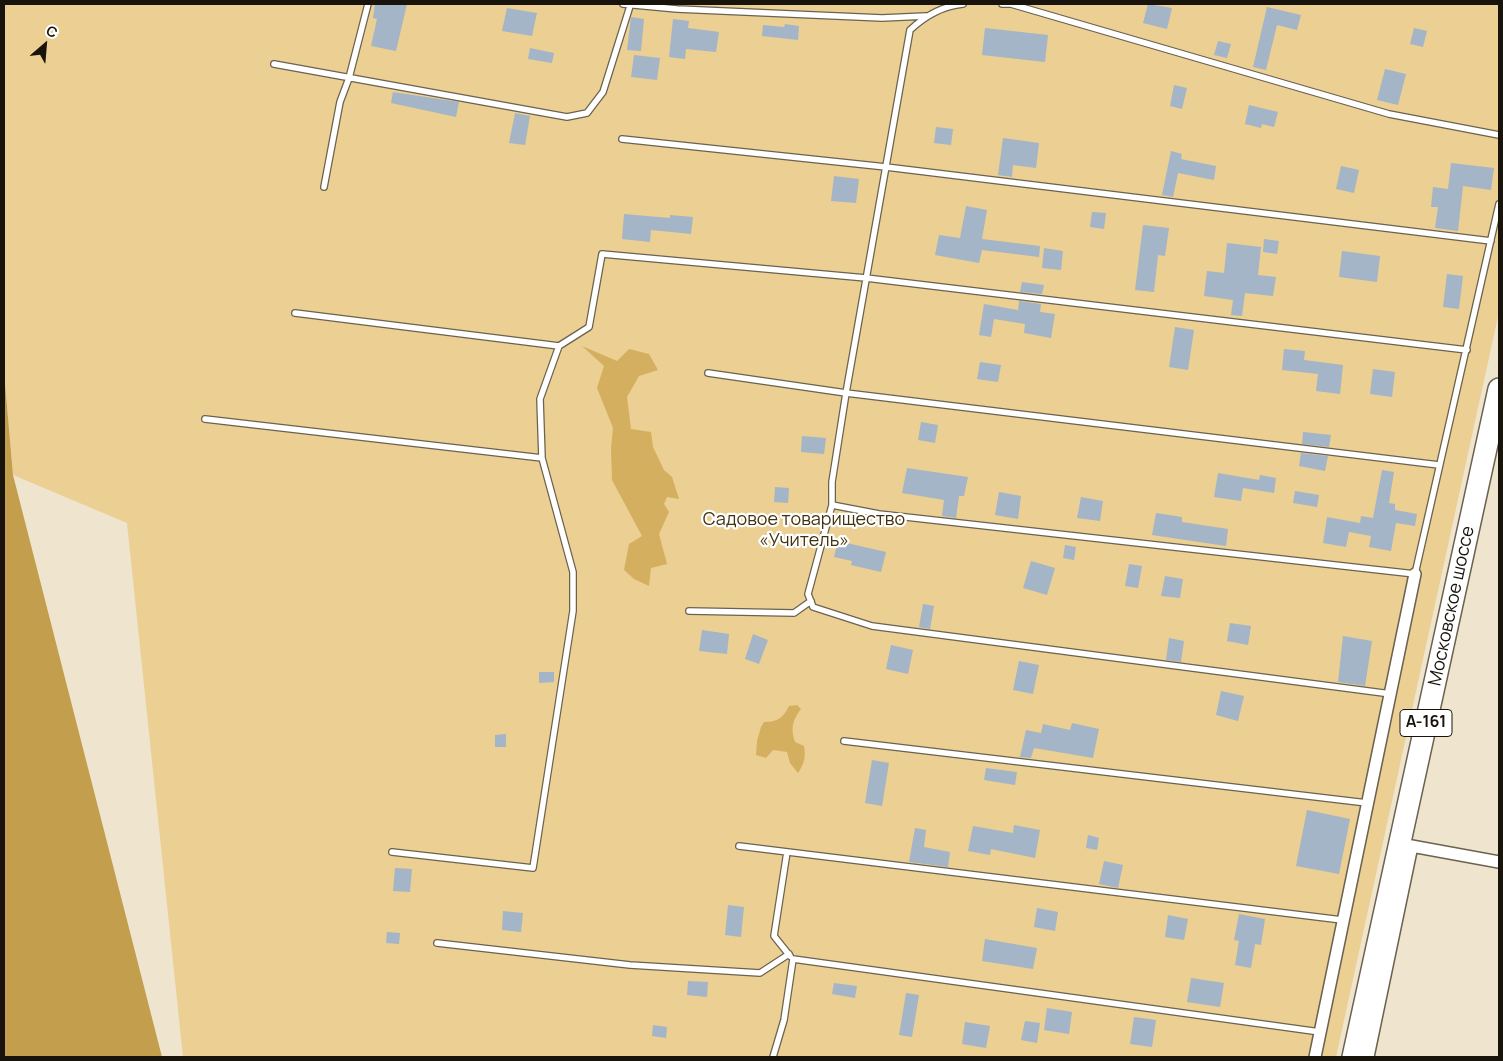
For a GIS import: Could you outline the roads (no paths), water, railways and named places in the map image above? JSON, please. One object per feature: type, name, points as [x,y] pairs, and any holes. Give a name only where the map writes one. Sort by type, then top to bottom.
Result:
[{"type":"highway","name":"Московское шоссе","points":[[1353,1057],[1406,845],[1499,389]]},
{"type":"street","points":[[1315,1057],[1415,574]]},
{"type":"street","points":[[1368,1057],[1406,845],[1499,862]]},
{"type":"lane","points":[[324,188],[340,102],[349,78],[368,4]]},
{"type":"lane","points":[[623,4],[630,6],[882,18],[926,16]]},
{"type":"lane","points":[[963,4],[952,5],[926,16],[910,30],[846,393],[832,482],[832,505],[808,594],[813,607],[872,626],[1391,694]]},
{"type":"lane","points":[[1002,4],[1011,4],[1389,114],[1499,135]]},
{"type":"lane","points":[[274,64],[567,116],[587,113],[603,92],[630,6]]},
{"type":"lane","points":[[622,139],[886,167],[1491,240]]},
{"type":"lane","points":[[832,505],[879,514],[1415,574],[1499,204]]},
{"type":"lane","points":[[392,852],[533,868],[573,601],[573,572],[542,458],[540,399],[560,346],[589,327],[602,254],[866,278],[1467,350]]},
{"type":"lane","points":[[295,312],[560,346]]},
{"type":"lane","points":[[708,373],[846,393],[1439,465]]},
{"type":"lane","points":[[205,419],[542,458]]},
{"type":"lane","points":[[689,611],[794,613],[811,601]]},
{"type":"lane","points":[[844,741],[1367,803]]},
{"type":"lane","points":[[739,846],[1342,920]]},
{"type":"lane","points":[[773,1057],[784,1020],[791,957],[774,936],[788,852]]},
{"type":"lane","points":[[437,943],[630,965],[760,973],[791,957],[1320,1032]]},
{"type":"park label","name":"Садовое товарищество «Учитель»","points":[[804,530]]}]
